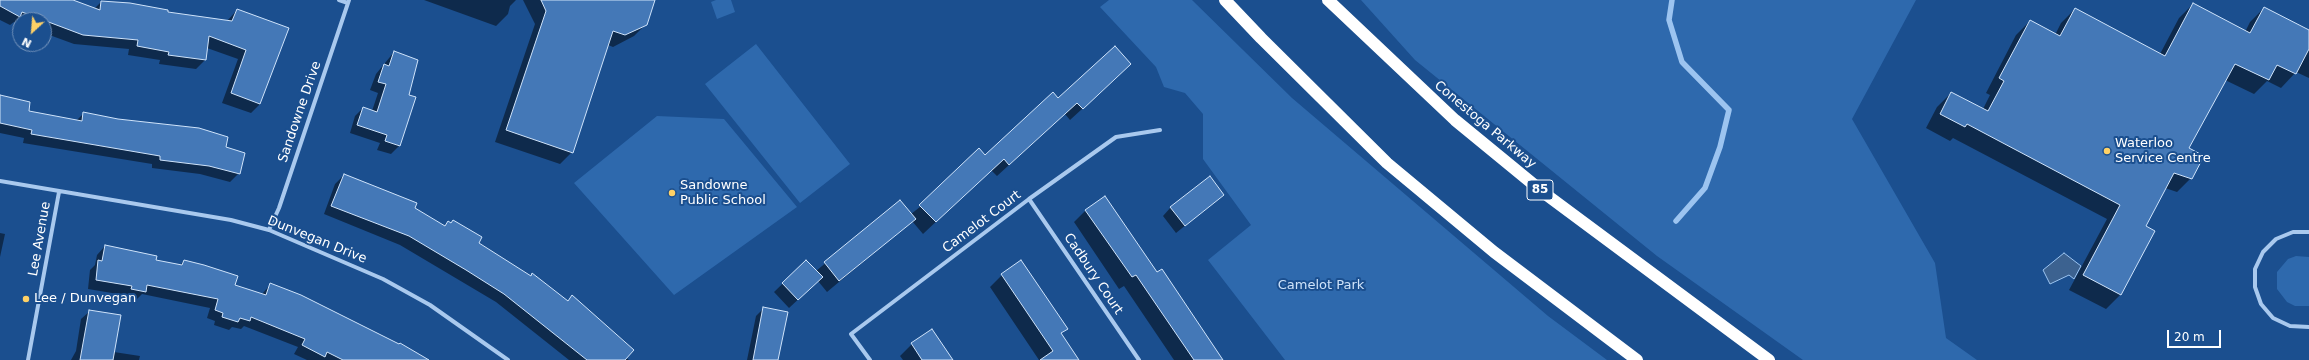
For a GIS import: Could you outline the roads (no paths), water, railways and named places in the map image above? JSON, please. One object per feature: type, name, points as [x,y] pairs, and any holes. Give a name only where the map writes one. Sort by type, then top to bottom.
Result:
[{"type":"highway","points":[[1225,0],[1261,38],[1388,163],[1494,252],[1637,360]]},
{"type":"highway","name":"Conestoga Parkway","points":[[1328,0],[1461,125],[1544,193],[1769,360]]},
{"type":"street","points":[[339,0],[348,1]]},
{"type":"street","name":"Sandowne Drive","points":[[269,230],[278,208],[348,1]]},
{"type":"street","name":"Camelot Court","points":[[870,360],[851,334],[1029,199],[1116,137],[1160,130]]},
{"type":"street","name":"Dunvegan Drive","points":[[0,181],[231,220],[269,230],[383,279],[430,305],[508,360]]},
{"type":"street","name":"Lee Avenue","points":[[28,360],[59,192]]},
{"type":"street","name":"Cadbury Court","points":[[1029,199],[1139,360]]},
{"type":"street","points":[[2309,232],[2293,232],[2276,239],[2263,252],[2255,269],[2255,287],[2261,304],[2273,318],[2290,326],[2309,327]]},
{"type":"waterway","points":[[1672,0],[1669,20],[1682,62],[1729,110],[1720,147],[1705,188],[1676,221]]},
{"type":"place","name":"Waterloo Service Centre","points":[[2107,151]]},
{"type":"place","name":"Sandowne Public School","points":[[672,193]]},
{"type":"place","name":"Lee / Dunvegan","points":[[26,299]]},
{"type":"park label","name":"Camelot Park","points":[[1321,286]]}]
